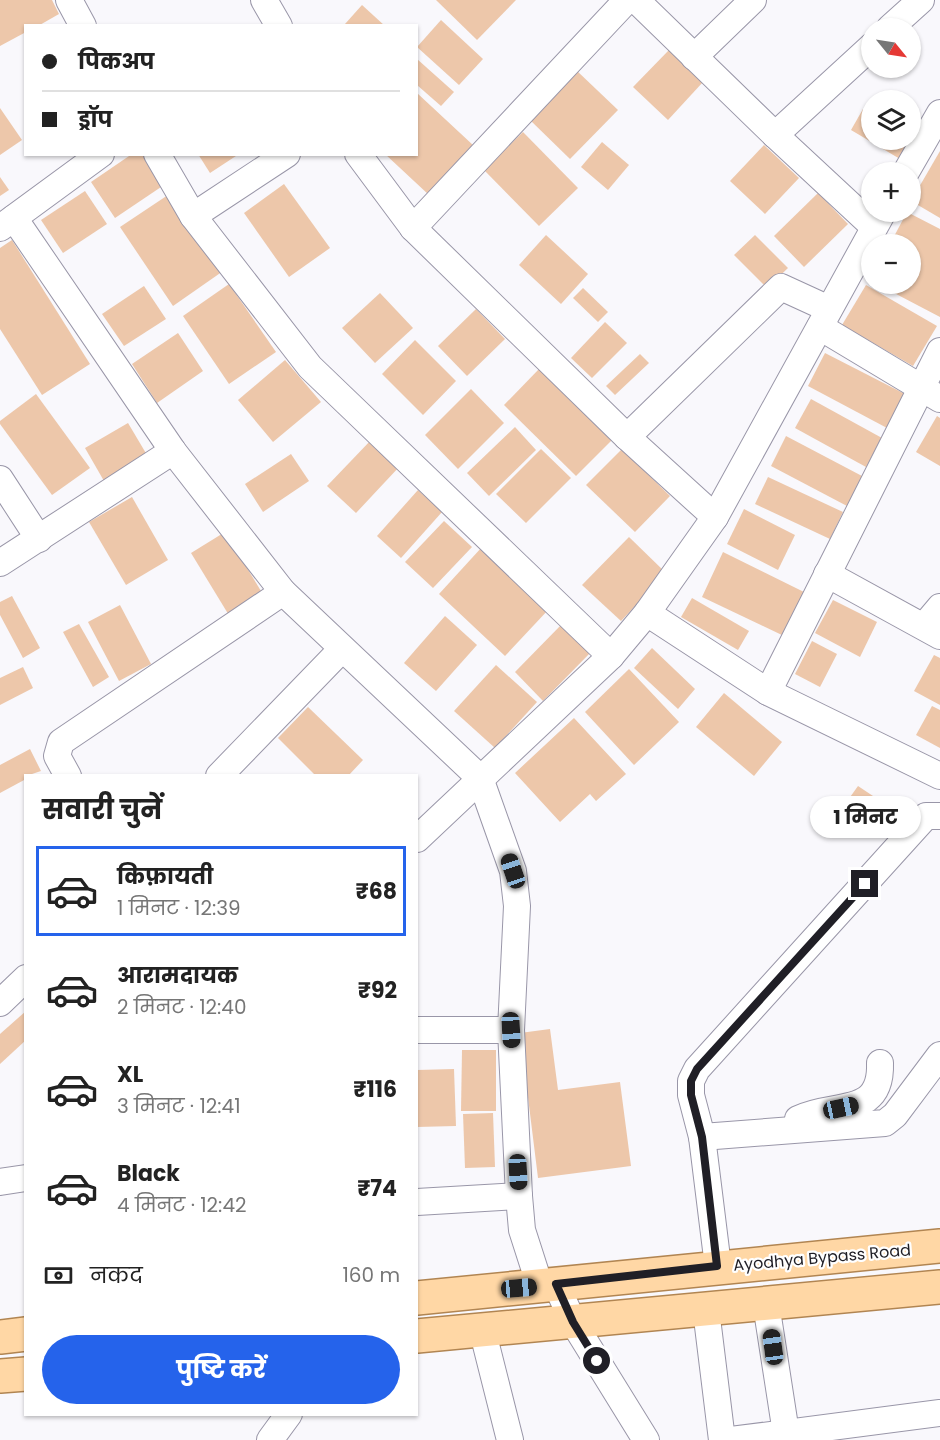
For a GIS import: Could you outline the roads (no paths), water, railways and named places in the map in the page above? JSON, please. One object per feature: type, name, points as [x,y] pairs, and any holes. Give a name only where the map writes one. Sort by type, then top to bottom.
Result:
[{"type":"main road","name":"Ayodhya Bypass Road","points":[[418,1298],[717,1266],[940,1246]]},
{"type":"main road","points":[[418,1336],[940,1287]]},
{"type":"main road","points":[[0,1337],[24,1334]]},
{"type":"main road","points":[[0,1376],[24,1374]]},
{"type":"street","points":[[69,0],[82,24]]},
{"type":"street","points":[[264,0],[278,24]]},
{"type":"street","points":[[413,228],[627,0]]},
{"type":"street","points":[[636,0],[775,135],[861,204]]},
{"type":"street","points":[[694,57],[753,0]]},
{"type":"street","points":[[901,18],[921,0]]},
{"type":"street","points":[[775,135],[861,56]]},
{"type":"street","points":[[912,162],[940,113]]},
{"type":"street","points":[[99,156],[7,223],[173,451],[283,592],[341,650],[480,778],[513,871],[517,906],[511,1030],[522,1230],[548,1285],[646,1440]]},
{"type":"street","points":[[159,156],[193,216],[310,367],[611,656]]},
{"type":"street","points":[[193,216],[284,156]]},
{"type":"street","points":[[359,156],[413,228],[627,437],[715,517]]},
{"type":"street","points":[[418,838],[611,656],[647,613],[715,517],[877,222]]},
{"type":"street","points":[[627,437],[781,287],[930,393]]},
{"type":"street","points":[[768,692],[826,574],[930,393],[940,351]]},
{"type":"street","points":[[0,563],[173,451]]},
{"type":"street","points":[[0,479],[39,539]]},
{"type":"street","points":[[826,574],[935,623]]},
{"type":"street","points":[[67,774],[57,756],[61,742],[283,592]]},
{"type":"street","points":[[647,613],[768,692],[940,776]]},
{"type":"street","points":[[221,774],[341,650]]},
{"type":"street","points":[[717,1266],[702,1137],[691,1095],[691,1081],[697,1069],[926,816],[940,816]]},
{"type":"street","points":[[0,1003],[24,980]]},
{"type":"street","points":[[418,1029],[511,1030]]},
{"type":"street","points":[[702,1137],[885,1123],[895,1114],[940,1055]]},
{"type":"street","points":[[773,1133],[804,1116],[859,1104],[875,1093],[880,1076],[880,1063]]},
{"type":"street","points":[[0,1182],[24,1178]]},
{"type":"street","points":[[418,1202],[519,1196]]},
{"type":"street","points":[[766,1304],[786,1433]]},
{"type":"street","points":[[706,1310],[722,1440]]},
{"type":"street","points":[[482,1329],[510,1440]]},
{"type":"street","points":[[731,1440],[940,1413]]},
{"type":"street","points":[[270,1440],[288,1416]]}]
